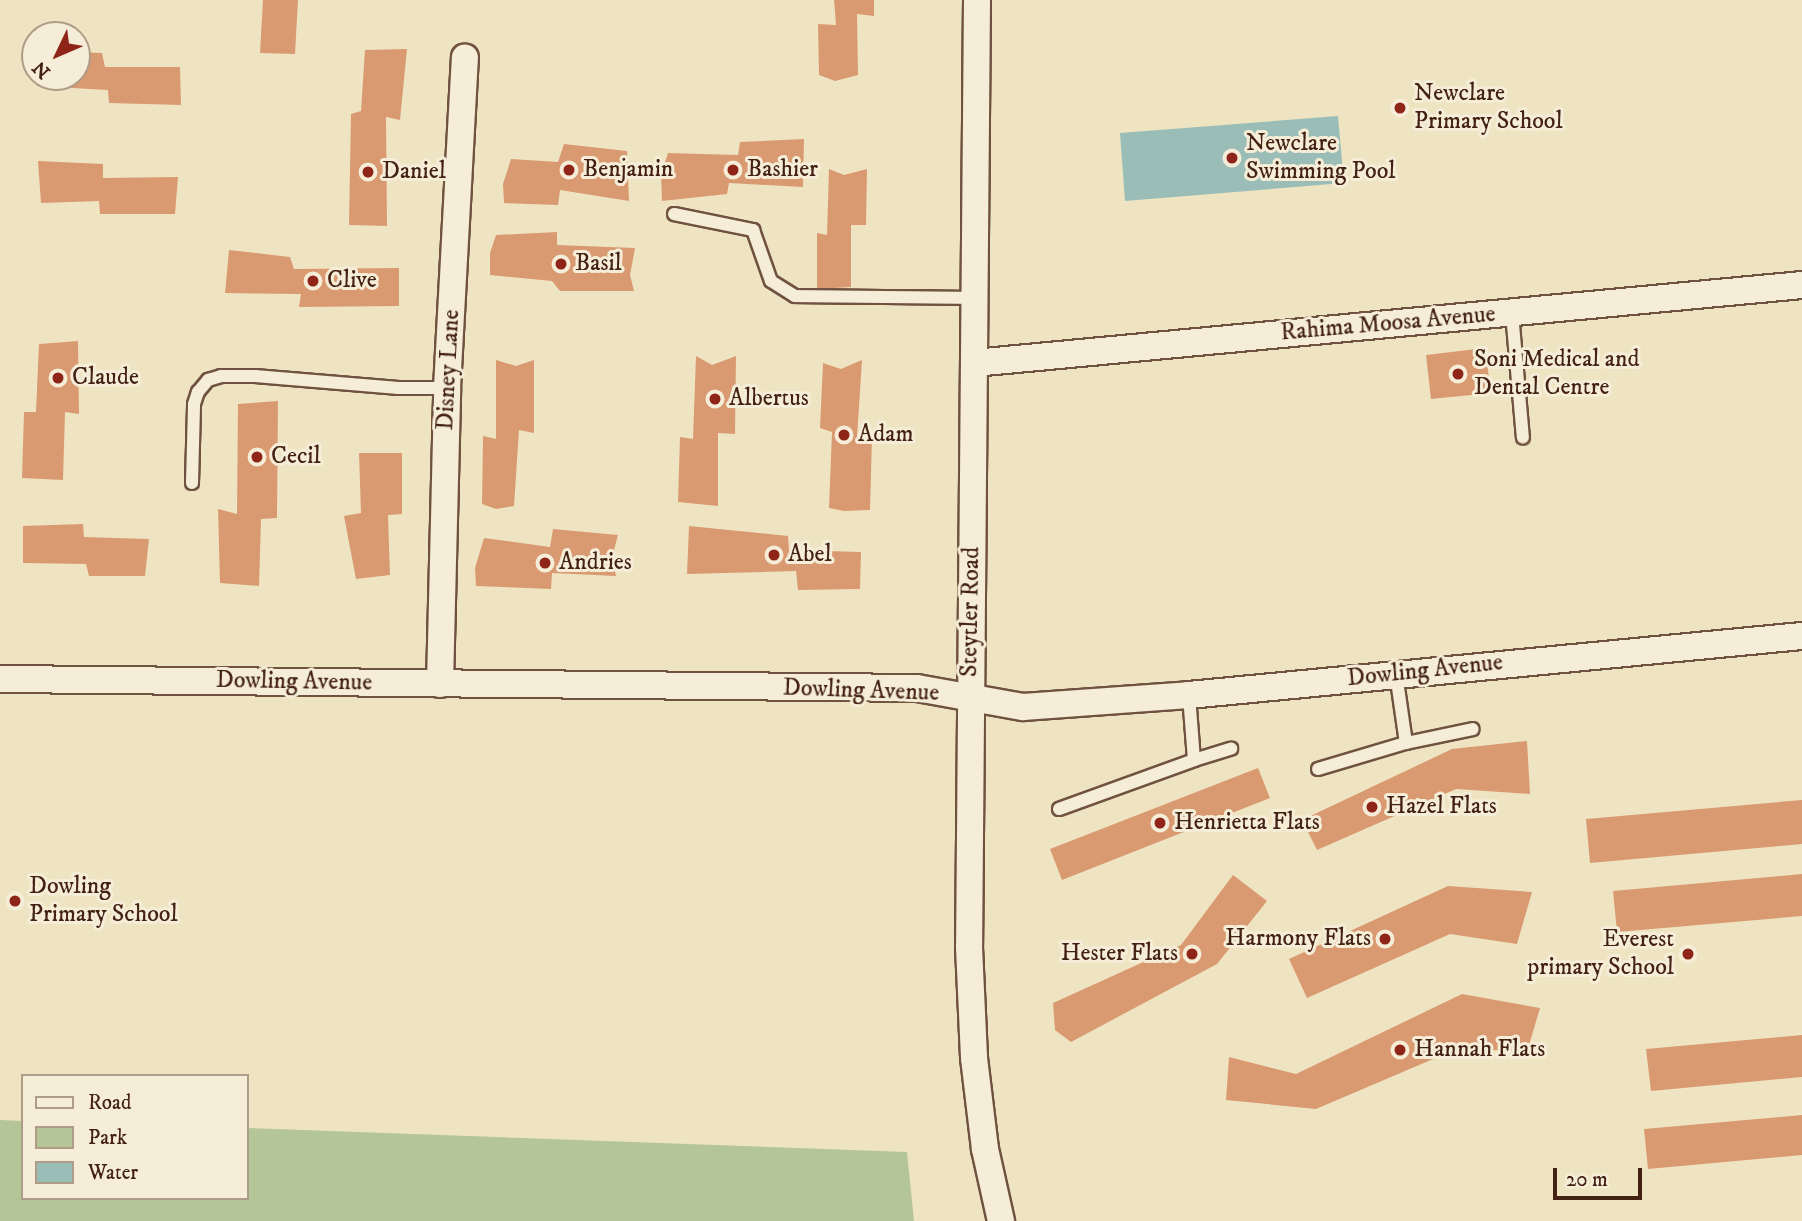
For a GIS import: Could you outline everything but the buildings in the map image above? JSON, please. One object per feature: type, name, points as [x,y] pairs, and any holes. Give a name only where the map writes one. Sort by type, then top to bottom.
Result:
[{"type":"street","name":"Steytler Road","points":[[977,0],[969,947],[974,1058],[985,1149],[1001,1221]]},
{"type":"street","name":"Disney Lane","points":[[440,684],[447,388],[466,57]]},
{"type":"street","name":"Rahima Moosa Avenue","points":[[974,363],[1802,285]]},
{"type":"street","name":"Dowling Avenue","points":[[0,679],[905,688],[1023,707],[1189,695],[1802,636]]},
{"type":"lane","points":[[674,214],[753,230],[771,281],[795,296],[974,298]]},
{"type":"lane","points":[[1512,313],[1523,438]]},
{"type":"lane","points":[[192,483],[194,404],[198,392],[208,380],[221,376],[256,376],[398,388],[447,388]]},
{"type":"lane","points":[[1396,674],[1406,743]]},
{"type":"lane","points":[[1189,695],[1194,760]]},
{"type":"lane","points":[[1318,769],[1406,743],[1473,729]]},
{"type":"lane","points":[[1059,809],[1231,749]]},
{"type":"green space","points":[[0,1120],[21,1121],[21,1200],[248,1200],[248,1128],[907,1152],[914,1221],[0,1221]]},
{"type":"water","name":"Newclare Swimming Pool","points":[[1338,116],[1344,183],[1125,201],[1120,133]]},
{"type":"place","name":"Newclare Primary School","points":[[1400,108]]},
{"type":"place","name":"Newclare Swimming Pool","points":[[1232,158]]},
{"type":"place","name":"Benjamin","points":[[569,170]]},
{"type":"place","name":"Bashier","points":[[733,170]]},
{"type":"place","name":"Daniel","points":[[368,172]]},
{"type":"place","name":"Basil","points":[[561,264]]},
{"type":"place","name":"Clive","points":[[313,281]]},
{"type":"place","name":"Soni Medical and Dental Centre","points":[[1458,374]]},
{"type":"place","name":"Claude","points":[[58,378]]},
{"type":"place","name":"Albertus","points":[[715,399]]},
{"type":"place","name":"Adam","points":[[844,435]]},
{"type":"place","name":"Cecil","points":[[257,457]]},
{"type":"place","name":"Abel","points":[[774,555]]},
{"type":"place","name":"Andries","points":[[545,563]]},
{"type":"place","name":"Hazel Flats","points":[[1372,807]]},
{"type":"place","name":"Henrietta Flats","points":[[1160,823]]},
{"type":"place","name":"Dowling Primary School","points":[[15,901]]},
{"type":"place","name":"Harmony Flats","points":[[1385,939]]},
{"type":"place","name":"Hester Flats","points":[[1192,954]]},
{"type":"place","name":"Everest primary School","points":[[1688,954]]},
{"type":"place","name":"Hannah Flats","points":[[1400,1050]]}]
